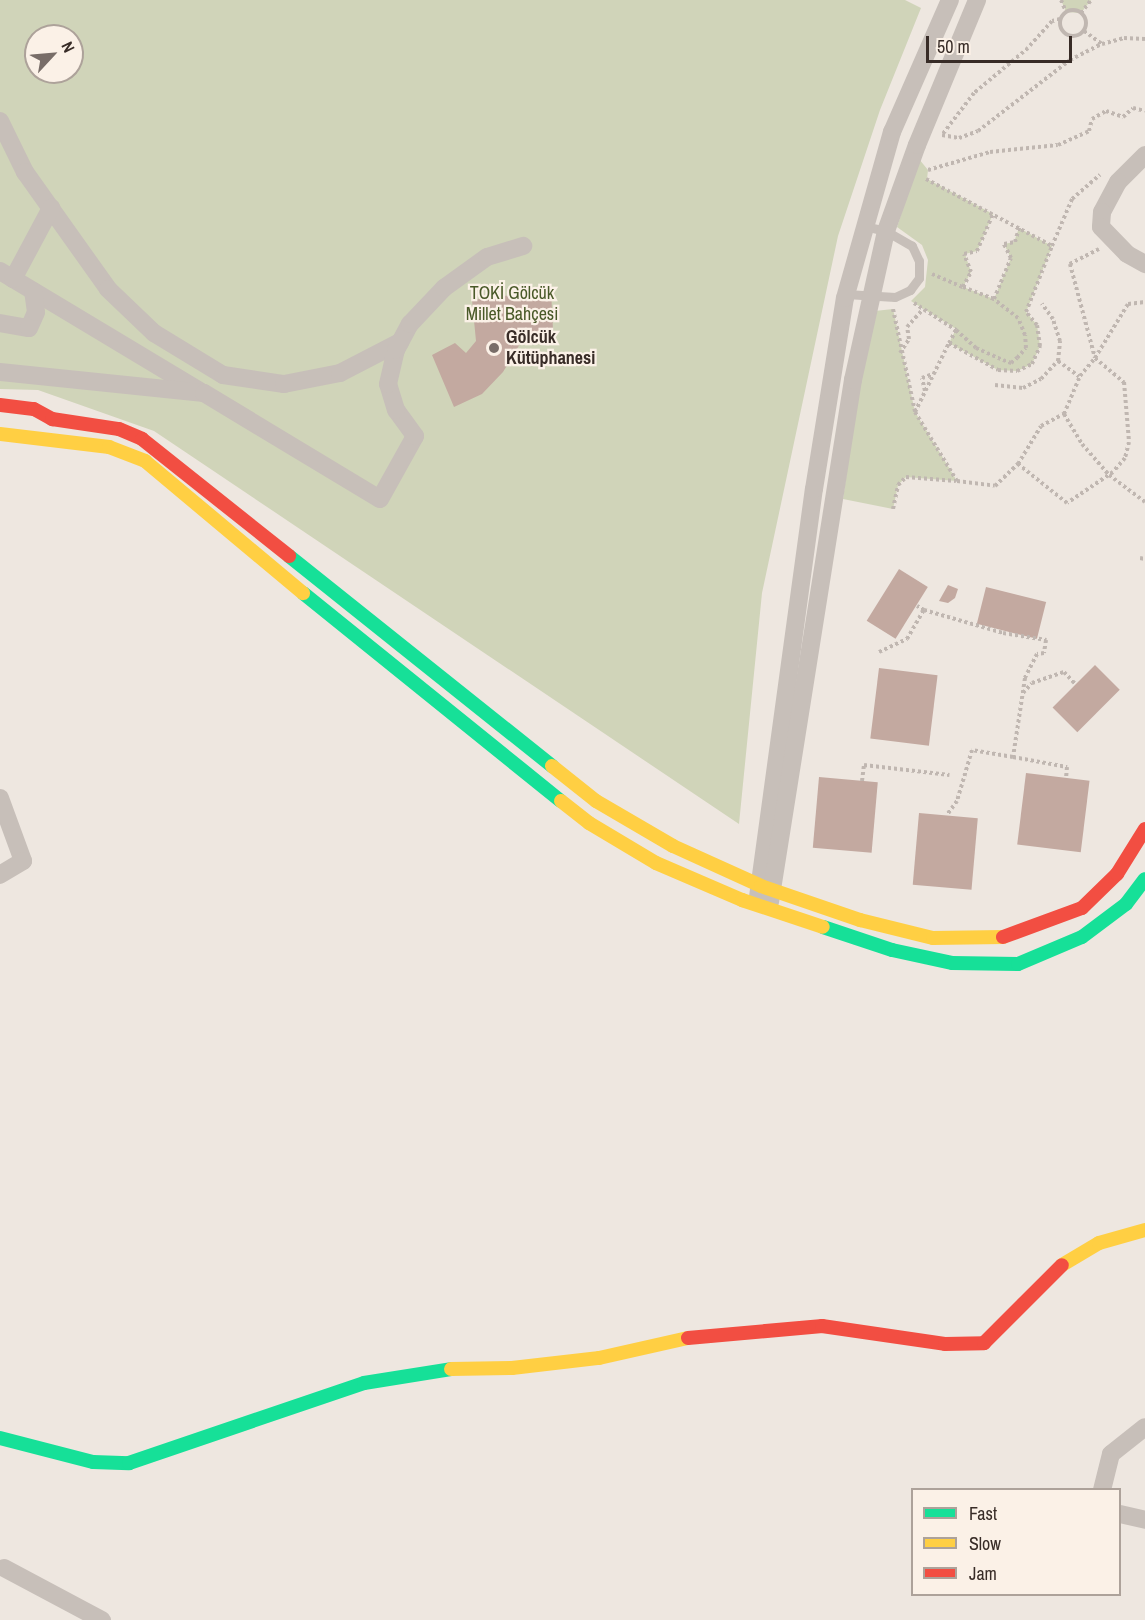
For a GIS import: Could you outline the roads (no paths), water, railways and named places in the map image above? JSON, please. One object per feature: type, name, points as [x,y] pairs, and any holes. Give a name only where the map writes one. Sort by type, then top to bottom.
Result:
[{"type":"main road","points":[[0,405],[34,409],[52,419],[119,429],[142,439],[596,801],[673,846],[766,887],[860,920],[933,938],[1008,937],[1082,908],[1117,874],[1145,829]]},
{"type":"main road","points":[[0,434],[109,447],[145,461],[415,686],[590,823],[656,863],[763,907],[892,950],[952,963],[1018,964],[1082,937],[1126,904],[1145,879]]},
{"type":"main road","points":[[0,1438],[93,1462],[129,1463],[364,1383],[437,1369],[523,1367],[599,1358],[692,1337],[822,1326],[945,1344],[984,1343],[1070,1257],[1099,1243],[1145,1230]]},
{"type":"street","points":[[766,887],[812,500],[846,294],[892,132],[950,0]]},
{"type":"street","points":[[763,907],[851,391],[886,231],[917,145],[978,0]]},
{"type":"street","points":[[0,121],[26,172],[108,289],[154,333],[223,375],[284,384],[340,372],[400,342]]},
{"type":"street","points":[[1145,155],[1118,182],[1102,212],[1101,227],[1127,254],[1145,264]]},
{"type":"street","points":[[51,208],[4,275],[380,499],[415,436],[396,410],[388,384],[400,342],[410,324],[444,288],[487,258],[523,246]]},
{"type":"street","points":[[0,323],[29,328],[36,312],[33,291]]},
{"type":"street","points":[[0,372],[204,393]]},
{"type":"street","points":[[0,798],[22,861],[0,875]]},
{"type":"street","points":[[1102,1488],[1111,1454],[1145,1427]]},
{"type":"street","points":[[1121,1514],[1145,1520]]},
{"type":"street","points":[[4,1568],[102,1620]]},
{"type":"lane","points":[[846,294],[872,298],[895,297],[910,290],[919,278],[919,261],[912,246],[886,231],[866,226]]},
{"type":"place","name":"Gölcük Kütüphanesi","points":[[494,348]]},
{"type":"park label","name":"TOKİ Gölcük Millet Bahçesi","points":[[512,304]]}]
